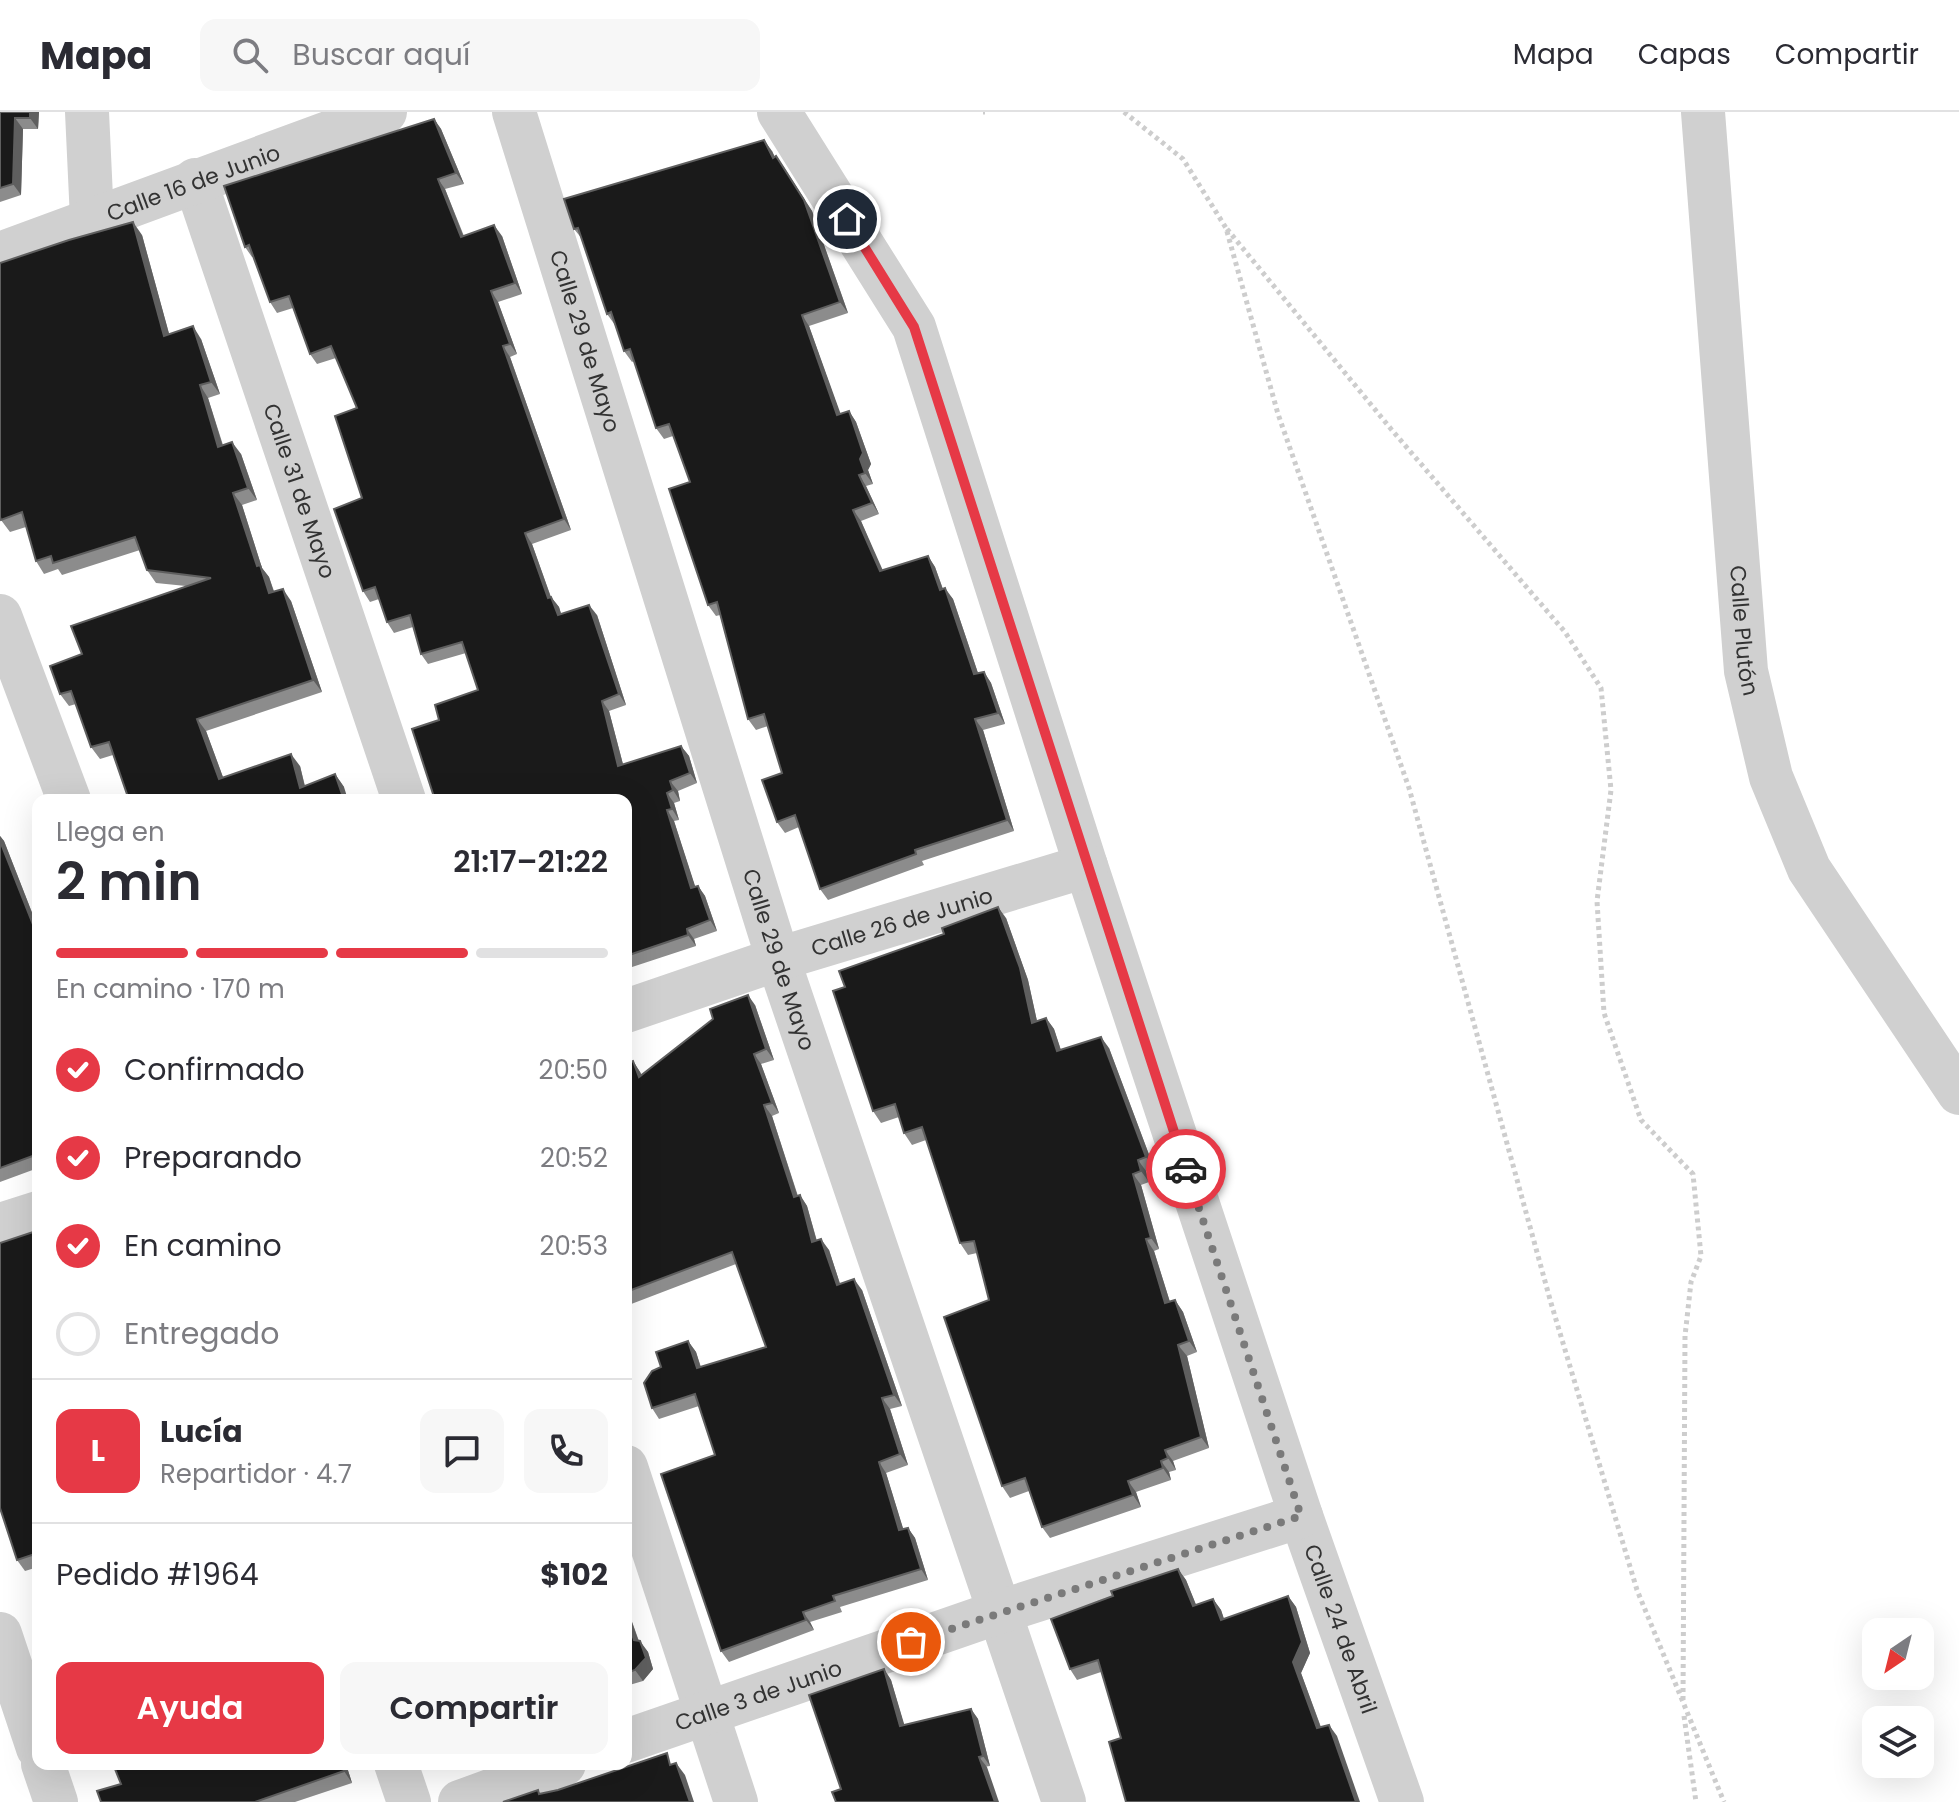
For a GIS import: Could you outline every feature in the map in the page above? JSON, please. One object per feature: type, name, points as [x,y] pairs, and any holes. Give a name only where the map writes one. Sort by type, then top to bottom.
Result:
[{"type":"street","points":[[87,112],[92,219]]},
{"type":"street","name":"Calle 16 de Junio","points":[[0,254],[385,112]]},
{"type":"street","name":"Calle 29 de Mayo","points":[[514,112],[778,959],[1064,1802]]},
{"type":"street","name":"Calle 24 de Abril","points":[[779,112],[914,327],[1086,866],[1301,1516],[1402,1802]]},
{"type":"street","name":"Calle Plutón","points":[[1703,112],[1746,671],[1771,777],[1809,869],[1959,1093]]},
{"type":"street","name":"Calle 31 de Mayo","points":[[195,180],[402,794]]},
{"type":"street","points":[[0,616],[67,794]]},
{"type":"street","name":"Calle 26 de Junio","points":[[632,1009],[778,959],[1086,866]]},
{"type":"street","points":[[0,1225],[32,1215]]},
{"type":"street","points":[[632,1485],[736,1802]]},
{"type":"street","name":"Calle 3 de Junio","points":[[632,1739],[999,1612],[1301,1516]]},
{"type":"street","points":[[0,1634],[32,1730]]},
{"type":"street","points":[[45,1770],[56,1802]]},
{"type":"street","points":[[398,1770],[409,1802]]},
{"type":"street","points":[[460,1802],[548,1770]]},
{"type":"path","points":[[1124,112],[1183,159],[1226,228],[1391,429],[1565,632],[1601,688],[1611,790],[1597,901],[1604,1013],[1641,1120],[1693,1174],[1701,1256],[1691,1282],[1685,1336],[1683,1707],[1696,1802]]},
{"type":"path","points":[[1226,228],[1278,414],[1409,788],[1555,1319],[1637,1590],[1724,1802]]},
{"type":"building","points":[[0,112],[30,112],[30,118],[15,118],[13,184],[0,188]]},
{"type":"building","points":[[434,119],[456,173],[438,179],[461,237],[494,225],[515,283],[491,291],[510,344],[503,346],[564,519],[525,533],[548,598],[551,597],[558,615],[589,605],[619,694],[602,701],[618,766],[681,746],[690,773],[670,781],[673,790],[667,793],[672,809],[667,810],[691,888],[698,886],[710,920],[687,929],[688,935],[632,954],[632,794],[433,794],[412,729],[439,720],[435,705],[478,690],[462,642],[421,654],[410,615],[387,622],[375,587],[363,591],[334,509],[362,498],[335,416],[357,408],[331,346],[310,354],[289,296],[270,302],[249,245],[245,247],[224,186]]},
{"type":"building","points":[[764,140],[773,158],[776,156],[804,200],[840,302],[802,315],[837,415],[849,411],[863,453],[860,459],[865,473],[859,475],[872,503],[853,510],[880,571],[928,556],[940,590],[945,588],[974,674],[984,672],[998,713],[975,719],[1007,820],[915,850],[916,854],[820,889],[795,815],[777,822],[762,780],[782,773],[764,714],[748,719],[717,602],[708,605],[669,489],[690,482],[669,424],[656,428],[630,349],[624,351],[611,312],[607,314],[578,228],[574,229],[564,199]]},
{"type":"building","points":[[133,222],[164,336],[193,326],[211,382],[200,385],[218,447],[232,442],[248,488],[233,493],[257,566],[260,565],[269,593],[283,589],[313,680],[197,719],[219,779],[291,754],[300,788],[335,774],[342,794],[127,794],[109,742],[91,747],[71,691],[60,694],[50,666],[82,654],[71,626],[211,578],[147,570],[135,537],[53,563],[51,556],[36,561],[22,512],[1,520],[0,263]]},
{"type":"building","points":[[0,841],[32,922],[32,1156],[0,1168]]},
{"type":"building","points":[[998,907],[1020,968],[1032,1023],[1046,1018],[1057,1051],[1101,1037],[1146,1157],[1138,1160],[1141,1171],[1133,1174],[1151,1238],[1146,1239],[1165,1303],[1175,1300],[1189,1341],[1178,1345],[1201,1437],[1165,1450],[1168,1458],[1161,1461],[1163,1468],[1128,1481],[1133,1495],[1042,1527],[1025,1478],[1002,1486],[944,1317],[989,1300],[974,1241],[960,1243],[922,1127],[904,1133],[895,1104],[873,1111],[833,991],[845,987],[839,971],[944,934],[942,928]]},
{"type":"building","points":[[748,995],[766,1049],[754,1054],[772,1103],[764,1105],[794,1197],[800,1195],[812,1242],[821,1239],[837,1285],[854,1279],[894,1395],[882,1398],[900,1454],[879,1462],[899,1530],[908,1528],[921,1569],[833,1596],[835,1601],[803,1612],[806,1620],[721,1651],[661,1474],[715,1455],[695,1394],[652,1408],[644,1383],[652,1371],[661,1367],[656,1352],[688,1341],[697,1368],[766,1347],[732,1252],[632,1290],[632,1061],[639,1077],[713,1019],[710,1009]]},
{"type":"building","points":[[32,1232],[32,1555],[17,1560],[0,1508],[0,1243]]},
{"type":"building","points":[[1178,1569],[1193,1606],[1213,1599],[1221,1620],[1288,1596],[1302,1642],[1293,1662],[1317,1728],[1329,1725],[1356,1802],[1126,1802],[1109,1742],[1121,1738],[1098,1660],[1070,1669],[1051,1619],[1113,1596],[1111,1591]]},
{"type":"building","points":[[632,1634],[634,1640],[640,1641],[646,1658],[632,1671]]},
{"type":"building","points":[[884,1669],[900,1726],[971,1709],[983,1756],[979,1757],[995,1802],[836,1802],[832,1792],[841,1789],[809,1695]]},
{"type":"building","points":[[667,1753],[670,1765],[676,1763],[690,1802],[503,1802],[538,1790],[539,1794],[558,1790],[617,1770],[632,1770],[632,1765]]},
{"type":"building","points":[[115,1770],[344,1771],[255,1802],[101,1802],[97,1791],[121,1784]]},
{"type":"way so far","points":[[911,1642],[1301,1516],[1186,1169]]},
{"type":"route","points":[[847,219],[914,327],[1186,1169]]}]
